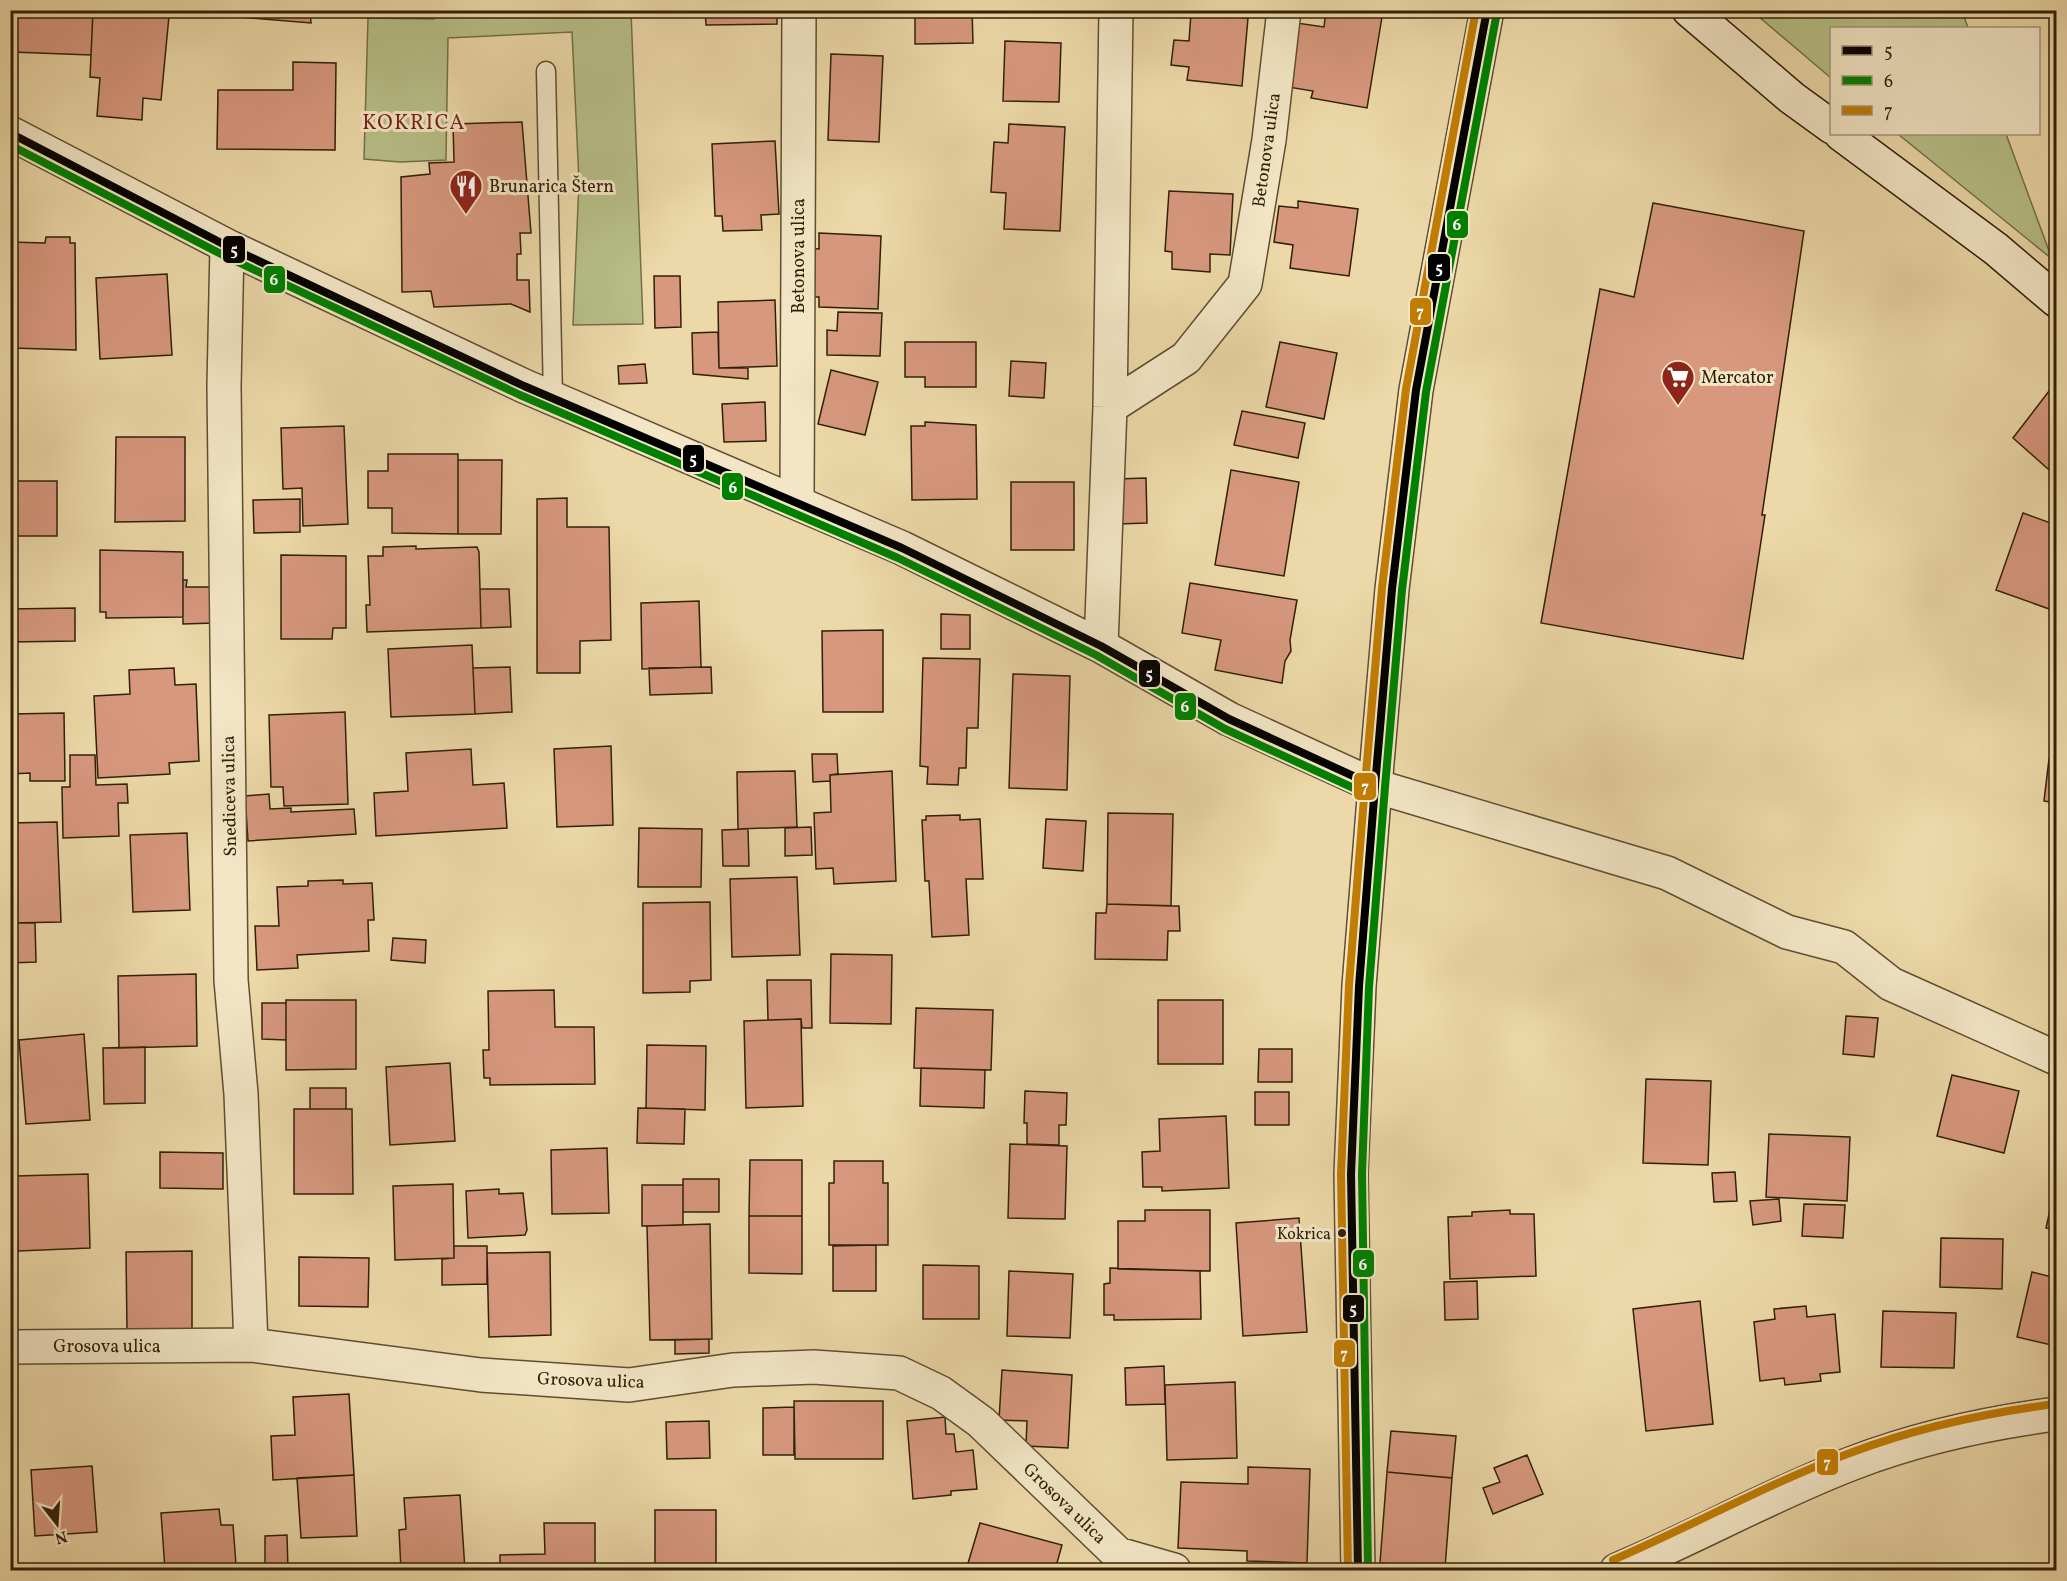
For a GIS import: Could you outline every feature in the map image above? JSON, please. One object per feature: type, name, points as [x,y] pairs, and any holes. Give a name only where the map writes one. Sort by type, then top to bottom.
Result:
[{"type":"street","name":"Betonova ulica","points":[[797,501],[799,10]]},
{"type":"street","points":[[1101,646],[1110,406],[1116,10]]},
{"type":"street","name":"Betonova ulica","points":[[1110,406],[1186,358],[1245,284],[1269,140],[1284,10]]},
{"type":"street","points":[[1358,1570],[1352,1174],[1359,986],[1375,786],[1392,589],[1416,390],[1487,10]]},
{"type":"street","points":[[1689,10],[1792,98],[1830,126]]},
{"type":"street","points":[[10,133],[227,246],[553,398],[902,548],[1101,646],[1229,719],[1375,786],[1667,873],[1787,932],[1844,947],[1891,984],[2056,1058]]},
{"type":"street","points":[[1842,135],[1996,249],[2056,300]]},
{"type":"street","name":"Snediceva ulica","points":[[227,246],[224,386],[231,980],[242,1094],[252,1345]]},
{"type":"street","name":"Grosova ulica","points":[[10,1347],[252,1345],[481,1375],[629,1385],[733,1370],[814,1367],[899,1373],[941,1393],[981,1422],[1118,1554],[1174,1570]]},
{"type":"street","points":[[1617,1570],[1786,1491],[1854,1463],[1940,1435],[2056,1414]]},
{"type":"lane","points":[[546,71],[553,398]]},
{"type":"green space","points":[[435,11],[631,11],[643,324],[573,325],[579,181],[572,32],[448,38],[446,160],[400,162],[364,159],[368,18],[434,19]]},
{"type":"green space","points":[[1752,11],[1962,11],[1968,27],[1830,27],[1830,77]]},
{"type":"green space","points":[[1899,135],[2006,135],[2052,259]]},
{"type":"building","points":[[10,10],[13,10],[13,30],[10,30]]},
{"type":"building","points":[[13,10],[93,10],[91,55],[12,52]]},
{"type":"building","points":[[115,10],[148,10],[147,14],[169,16],[161,100],[143,98],[142,120],[97,116],[100,78],[90,77],[93,12],[115,13]]},
{"type":"building","points":[[226,10],[310,10],[311,23],[226,16]]},
{"type":"building","points":[[705,10],[777,10],[777,24],[706,25]]},
{"type":"building","points":[[915,10],[972,10],[973,43],[915,44]]},
{"type":"building","points":[[1192,10],[1249,10],[1248,18],[1191,13]]},
{"type":"building","points":[[1326,10],[1382,17],[1367,108],[1311,98],[1313,91],[1288,87],[1297,23],[1324,27]]},
{"type":"building","points":[[1191,13],[1248,18],[1242,86],[1187,80],[1189,67],[1171,65],[1174,40],[1189,41]]},
{"type":"building","points":[[1005,41],[1061,43],[1059,102],[1003,101]]},
{"type":"building","points":[[831,54],[883,56],[879,142],[828,140]]},
{"type":"building","points":[[293,62],[336,63],[335,150],[217,149],[218,90],[293,90]]},
{"type":"building","name":"Brunarica Štern","points":[[522,122],[531,233],[520,233],[521,254],[517,254],[517,280],[529,280],[530,312],[511,304],[434,307],[431,291],[402,292],[401,177],[430,174],[429,163],[454,162],[453,124]]},
{"type":"building","points":[[1009,124],[1065,127],[1060,231],[1004,229],[1006,193],[991,192],[994,142],[1008,143]]},
{"type":"building","points":[[775,141],[779,214],[761,215],[762,230],[723,231],[722,216],[715,216],[712,144]]},
{"type":"building","points":[[1169,191],[1233,194],[1230,255],[1210,254],[1210,272],[1172,269],[1172,252],[1165,251]]},
{"type":"building","points":[[1298,201],[1358,209],[1349,276],[1290,268],[1293,245],[1274,242],[1279,206],[1298,208]]},
{"type":"building","name":"Mercator","points":[[1653,203],[1804,231],[1743,659],[1541,623],[1600,289],[1634,297]]},
{"type":"building","points":[[819,233],[881,236],[878,309],[819,307],[819,297],[803,297],[805,248],[819,249]]},
{"type":"building","points":[[46,237],[70,237],[70,243],[75,243],[76,350],[12,348],[10,242],[45,243]]},
{"type":"building","points":[[167,274],[172,355],[100,359],[96,278]]},
{"type":"building","points":[[654,276],[680,276],[681,327],[655,328]]},
{"type":"building","points":[[775,300],[777,366],[719,368],[718,302]]},
{"type":"building","points":[[838,312],[882,313],[880,356],[827,355],[827,330],[837,331]]},
{"type":"building","points":[[718,332],[719,368],[748,368],[748,379],[693,374],[692,333]]},
{"type":"building","points":[[905,342],[976,342],[976,387],[925,387],[925,377],[905,377]]},
{"type":"building","points":[[1280,342],[1337,353],[1324,419],[1266,407]]},
{"type":"building","points":[[1011,361],[1046,363],[1044,398],[1009,396]]},
{"type":"building","points":[[645,364],[647,383],[619,384],[618,366]]},
{"type":"building","points":[[831,370],[878,382],[865,435],[818,424]]},
{"type":"building","points":[[2056,382],[2056,476],[2013,438]]},
{"type":"building","points":[[765,402],[766,441],[724,442],[722,404]]},
{"type":"building","points":[[1242,411],[1305,423],[1298,458],[1234,445]]},
{"type":"building","points":[[925,422],[976,425],[977,499],[912,500],[911,426],[925,426]]},
{"type":"building","points":[[344,426],[348,524],[303,526],[302,488],[283,489],[281,428]]},
{"type":"building","points":[[116,437],[185,437],[185,521],[115,522]]},
{"type":"building","points":[[388,454],[458,454],[458,534],[392,533],[392,508],[368,508],[368,471],[388,471]]},
{"type":"building","points":[[458,460],[502,460],[501,534],[458,534]]},
{"type":"building","points":[[1231,470],[1299,482],[1284,576],[1215,565]]},
{"type":"building","points":[[1146,478],[1147,523],[1118,524],[1117,479]]},
{"type":"building","points":[[10,481],[57,481],[57,536],[10,536]]},
{"type":"building","points":[[1011,482],[1074,482],[1074,550],[1011,550]]},
{"type":"building","points":[[567,498],[567,527],[609,527],[611,640],[580,641],[580,673],[537,673],[537,499]]},
{"type":"building","points":[[300,499],[300,532],[254,533],[253,500]]},
{"type":"building","points":[[2023,513],[2056,525],[2056,609],[2053,607],[2052,610],[1996,590]]},
{"type":"building","points":[[416,546],[416,549],[477,547],[481,628],[367,632],[366,605],[370,605],[368,556],[383,556],[383,547]]},
{"type":"building","points":[[100,550],[183,552],[183,617],[106,618],[106,612],[100,612]]},
{"type":"building","points":[[281,555],[346,556],[346,628],[333,628],[332,639],[281,639]]},
{"type":"building","points":[[183,580],[187,580],[186,587],[214,587],[214,623],[183,624]]},
{"type":"building","points":[[1190,583],[1297,600],[1290,640],[1291,651],[1285,661],[1282,683],[1215,670],[1221,640],[1182,633]]},
{"type":"building","points":[[480,589],[509,589],[511,627],[481,628]]},
{"type":"building","points":[[699,601],[701,667],[642,669],[641,603]]},
{"type":"building","points":[[75,608],[75,641],[10,642],[10,609]]},
{"type":"building","points":[[941,614],[970,615],[970,649],[941,649]]},
{"type":"building","points":[[883,630],[883,712],[823,712],[822,631]]},
{"type":"building","points":[[472,645],[475,714],[391,717],[388,649]]},
{"type":"building","points":[[923,658],[980,659],[978,728],[967,728],[966,768],[959,768],[958,785],[927,784],[928,767],[920,766]]},
{"type":"building","points":[[510,667],[512,712],[475,714],[473,668]]},
{"type":"building","points":[[711,667],[712,693],[650,695],[649,668]]},
{"type":"building","points":[[174,668],[175,685],[196,684],[199,761],[169,763],[170,774],[98,778],[94,696],[130,694],[129,670]]},
{"type":"building","points":[[1013,674],[1070,676],[1067,790],[1009,788]]},
{"type":"building","points":[[345,712],[348,804],[284,806],[283,787],[271,787],[269,715]]},
{"type":"building","points":[[64,713],[65,781],[30,781],[30,773],[10,774],[10,714]]},
{"type":"building","points":[[611,746],[613,825],[557,827],[554,749]]},
{"type":"building","points":[[471,749],[473,785],[504,783],[507,828],[376,836],[374,793],[408,791],[406,753]]},
{"type":"building","points":[[812,754],[837,754],[838,774],[830,775],[830,781],[813,782]]},
{"type":"building","points":[[70,755],[95,755],[96,785],[127,784],[128,803],[118,803],[119,836],[63,838],[62,787],[70,787]]},
{"type":"building","points":[[2049,759],[2056,760],[2056,803],[2044,801]]},
{"type":"building","points":[[795,771],[797,827],[738,829],[737,772]]},
{"type":"building","points":[[892,771],[896,881],[834,884],[833,868],[816,869],[814,813],[831,812],[830,775]]},
{"type":"building","points":[[269,794],[270,809],[291,808],[291,812],[354,809],[356,834],[248,841],[245,796]]},
{"type":"building","points":[[1108,813],[1173,814],[1171,906],[1107,904]]},
{"type":"building","points":[[960,815],[960,820],[980,819],[983,879],[966,879],[969,935],[932,937],[929,881],[925,881],[922,820],[926,820],[926,816]]},
{"type":"building","points":[[1046,819],[1086,821],[1083,871],[1043,868]]},
{"type":"building","points":[[57,822],[61,922],[10,923],[10,823]]},
{"type":"building","points":[[811,827],[812,855],[785,856],[785,828]]},
{"type":"building","points":[[639,828],[702,829],[701,887],[638,887]]},
{"type":"building","points":[[748,829],[749,866],[723,866],[722,830]]},
{"type":"building","points":[[187,833],[190,910],[133,912],[130,835]]},
{"type":"building","points":[[797,877],[800,955],[732,957],[730,879]]},
{"type":"building","points":[[343,880],[343,884],[372,883],[374,920],[368,920],[369,951],[297,955],[298,968],[257,970],[255,926],[279,926],[277,887],[308,886],[308,881]]},
{"type":"building","points":[[710,902],[711,980],[690,981],[690,992],[643,993],[643,903]]},
{"type":"building","points":[[1107,904],[1179,906],[1180,931],[1168,931],[1167,960],[1095,959],[1096,913],[1106,913]]},
{"type":"building","points":[[10,923],[35,923],[36,962],[10,963]]},
{"type":"building","points":[[393,938],[426,940],[425,963],[391,960]]},
{"type":"building","points":[[831,954],[892,955],[891,1024],[830,1023]]},
{"type":"building","points":[[196,974],[197,1046],[119,1048],[118,976]]},
{"type":"building","points":[[767,980],[811,980],[812,1028],[802,1028],[801,1019],[768,1020]]},
{"type":"building","points":[[554,990],[555,1027],[594,1027],[595,1084],[490,1085],[490,1078],[484,1078],[483,1050],[489,1050],[488,991]]},
{"type":"building","points":[[286,1000],[356,1000],[356,1069],[286,1070]]},
{"type":"building","points":[[1158,1000],[1223,1000],[1223,1064],[1158,1064]]},
{"type":"building","points":[[262,1003],[286,1003],[286,1040],[262,1039]]},
{"type":"building","points":[[916,1008],[993,1010],[991,1070],[914,1068]]},
{"type":"building","points":[[1846,1016],[1878,1018],[1874,1057],[1843,1054]]},
{"type":"building","points":[[801,1019],[803,1106],[746,1108],[744,1021]]},
{"type":"building","points":[[84,1034],[90,1120],[26,1124],[19,1040]]},
{"type":"building","points":[[647,1045],[706,1046],[705,1110],[646,1108]]},
{"type":"building","points":[[145,1047],[145,1103],[104,1104],[103,1048]]},
{"type":"building","points":[[1259,1049],[1292,1049],[1292,1082],[1258,1082]]},
{"type":"building","points":[[450,1063],[455,1141],[390,1145],[386,1067]]},
{"type":"building","points":[[921,1068],[985,1070],[984,1108],[920,1106]]},
{"type":"building","points":[[1952,1075],[2019,1091],[2004,1153],[1937,1136]]},
{"type":"building","points":[[1646,1079],[1711,1081],[1708,1165],[1643,1163]]},
{"type":"building","points":[[310,1088],[346,1088],[346,1109],[310,1109]]},
{"type":"building","points":[[1025,1091],[1067,1093],[1066,1125],[1059,1125],[1059,1145],[1027,1144],[1027,1123],[1024,1123]]},
{"type":"building","points":[[1255,1092],[1289,1092],[1289,1125],[1255,1125]]},
{"type":"building","points":[[638,1108],[685,1109],[684,1144],[637,1143]]},
{"type":"building","points":[[294,1109],[352,1109],[353,1194],[294,1194]]},
{"type":"building","points":[[1226,1116],[1229,1188],[1162,1191],[1162,1187],[1143,1187],[1142,1152],[1160,1151],[1159,1119]]},
{"type":"building","points":[[1769,1134],[1850,1137],[1847,1201],[1766,1197]]},
{"type":"building","points":[[1010,1144],[1067,1146],[1065,1219],[1008,1218]]},
{"type":"building","points":[[607,1148],[609,1213],[552,1214],[551,1150]]},
{"type":"building","points":[[160,1152],[223,1153],[223,1189],[160,1188]]},
{"type":"building","points":[[750,1160],[802,1160],[802,1216],[749,1216]]},
{"type":"building","points":[[834,1161],[883,1161],[883,1183],[888,1183],[888,1245],[829,1245],[829,1183],[834,1183]]},
{"type":"building","points":[[1735,1172],[1737,1201],[1714,1202],[1712,1173]]},
{"type":"building","points":[[88,1174],[90,1248],[18,1251],[16,1176]]},
{"type":"building","points":[[683,1179],[719,1179],[719,1212],[683,1212]]},
{"type":"building","points":[[2056,1183],[2056,1230],[2046,1228]]},
{"type":"building","points":[[453,1184],[454,1258],[395,1260],[393,1186]]},
{"type":"building","points":[[642,1185],[683,1185],[683,1225],[642,1226]]},
{"type":"building","points":[[499,1189],[499,1194],[523,1193],[527,1230],[525,1235],[468,1238],[466,1191]]},
{"type":"building","points":[[1779,1199],[1781,1221],[1753,1225],[1750,1201]]},
{"type":"building","points":[[1804,1204],[1845,1205],[1843,1238],[1802,1236]]},
{"type":"building","points":[[1145,1210],[1210,1210],[1210,1271],[1118,1269],[1118,1221],[1145,1221]]},
{"type":"building","points":[[1510,1210],[1510,1214],[1534,1214],[1536,1276],[1450,1279],[1448,1217],[1472,1216],[1472,1212]]},
{"type":"building","points":[[749,1216],[802,1216],[802,1274],[749,1273]]},
{"type":"building","points":[[1299,1218],[1307,1332],[1243,1336],[1236,1223]]},
{"type":"building","points":[[710,1224],[712,1339],[650,1340],[647,1226]]},
{"type":"building","points":[[1941,1238],[2003,1239],[2002,1289],[1940,1287]]},
{"type":"building","points":[[876,1245],[876,1291],[833,1291],[833,1246]]},
{"type":"building","points":[[454,1246],[487,1246],[487,1284],[442,1285],[442,1259],[454,1258]]},
{"type":"building","points":[[192,1251],[192,1330],[127,1331],[126,1252]]},
{"type":"building","points":[[550,1252],[551,1335],[489,1337],[487,1253]]},
{"type":"building","points":[[299,1257],[369,1258],[368,1307],[299,1306]]},
{"type":"building","points":[[923,1265],[979,1266],[979,1319],[923,1319]]},
{"type":"building","points":[[1110,1268],[1200,1271],[1201,1319],[1114,1320],[1114,1315],[1104,1315],[1104,1284],[1110,1283]]},
{"type":"building","points":[[1009,1271],[1073,1274],[1070,1338],[1007,1336]]},
{"type":"building","points":[[2032,1272],[2056,1278],[2056,1346],[2017,1337]]},
{"type":"building","points":[[1477,1281],[1478,1319],[1445,1320],[1444,1282]]},
{"type":"building","points":[[1700,1301],[1713,1424],[1646,1431],[1633,1309]]},
{"type":"building","points":[[1806,1306],[1807,1317],[1835,1314],[1840,1372],[1820,1374],[1821,1381],[1785,1385],[1784,1378],[1760,1381],[1754,1322],[1775,1319],[1774,1309]]},
{"type":"building","points":[[1883,1311],[1956,1313],[1954,1368],[1881,1367]]},
{"type":"building","points":[[709,1339],[709,1353],[675,1354],[675,1340]]},
{"type":"building","points":[[1164,1366],[1165,1404],[1126,1405],[1125,1368]]},
{"type":"building","points":[[1002,1370],[1072,1375],[1068,1448],[1026,1446],[1027,1421],[999,1420]]},
{"type":"building","points":[[1235,1382],[1237,1458],[1167,1460],[1165,1385]]},
{"type":"building","points":[[349,1394],[354,1475],[273,1480],[271,1436],[295,1435],[293,1397]]},
{"type":"building","points":[[794,1401],[883,1401],[883,1459],[795,1459]]},
{"type":"building","points":[[794,1407],[794,1455],[763,1455],[763,1408]]},
{"type":"building","points":[[945,1417],[946,1434],[954,1434],[956,1452],[973,1450],[977,1489],[951,1491],[951,1495],[913,1499],[907,1421]]},
{"type":"building","points":[[709,1421],[710,1458],[667,1459],[666,1422]]},
{"type":"building","points":[[1391,1431],[1456,1436],[1452,1478],[1387,1472]]},
{"type":"building","points":[[1527,1455],[1543,1494],[1493,1514],[1483,1488],[1500,1482],[1494,1468]]},
{"type":"building","points":[[92,1466],[97,1532],[35,1536],[31,1470]]},
{"type":"building","points":[[1248,1467],[1310,1469],[1307,1563],[1247,1561],[1247,1551],[1178,1548],[1181,1482],[1248,1484]]},
{"type":"building","points":[[1387,1472],[1452,1478],[1445,1568],[1380,1563]]},
{"type":"building","points":[[354,1475],[357,1536],[301,1538],[297,1478]]},
{"type":"building","points":[[460,1495],[465,1570],[401,1570],[399,1530],[406,1529],[404,1498]]},
{"type":"building","points":[[219,1509],[221,1525],[233,1525],[236,1565],[165,1570],[161,1513]]},
{"type":"building","points":[[655,1510],[716,1510],[716,1570],[655,1570]]},
{"type":"building","points":[[544,1523],[595,1523],[595,1570],[500,1570],[500,1555],[545,1554]]},
{"type":"building","points":[[980,1523],[1062,1545],[1055,1570],[966,1570]]},
{"type":"building","points":[[287,1535],[288,1570],[265,1570],[265,1536]]},
{"type":"building","points":[[91,1565],[91,1570],[39,1570],[38,1568]]},
{"type":"building","points":[[241,1565],[241,1570],[200,1570],[200,1568]]},
{"type":"transit line","name":"7","points":[[1348,1570],[1341,1174],[1349,985],[1365,785],[1382,588],[1406,389],[1476,10]]},
{"type":"transit line","name":"5","points":[[1358,1570],[1351,1174],[1359,986],[1375,786],[1392,589],[1416,390],[1487,10]]},
{"type":"transit line","name":"6","points":[[1368,1570],[1362,1174],[1369,987],[1385,787],[1402,590],[1426,392],[1497,12]]},
{"type":"transit line","name":"5","points":[[10,133],[227,246],[524,386],[902,548],[1101,646],[1229,719],[1375,786]]},
{"type":"transit line","name":"6","points":[[10,145],[223,255],[520,395],[898,558],[1096,655],[1225,729],[1371,796]]},
{"type":"transit line","name":"7","points":[[1613,1560],[1790,1478],[1875,1444],[1951,1422],[2055,1404]]},
{"type":"place","name":"Brunarica Štern","points":[[466,215]]},
{"type":"place","name":"Mercator","points":[[1678,406]]},
{"type":"place","name":"Kokrica","points":[[1342,1233]]},
{"type":"district","name":"KOKRICA","points":[[414,122]]}]
